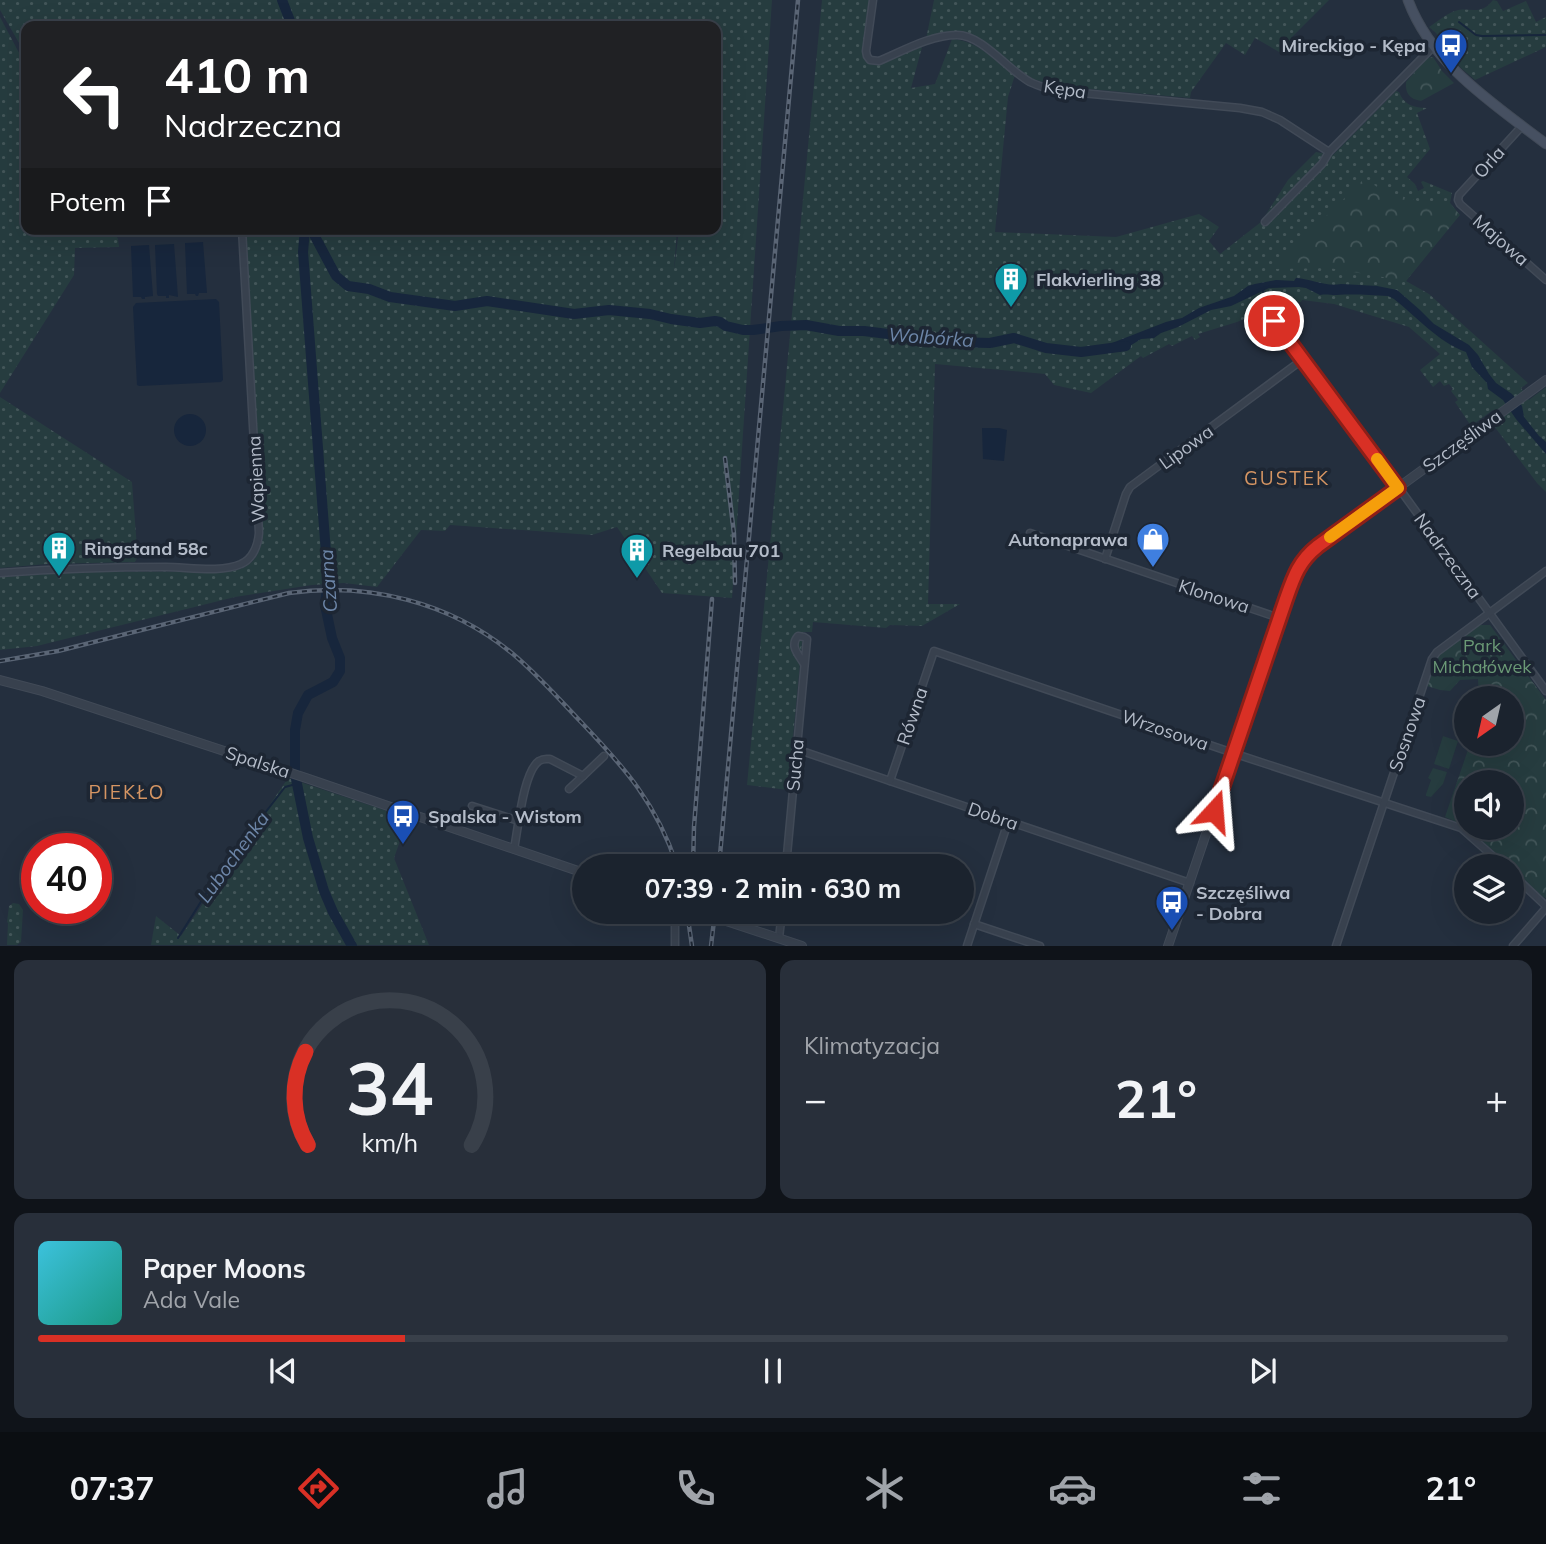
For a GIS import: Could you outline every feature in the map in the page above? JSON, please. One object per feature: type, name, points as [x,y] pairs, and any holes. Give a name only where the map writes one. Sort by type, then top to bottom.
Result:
[{"type":"main road","points":[[1408,0],[1434,46],[1456,72],[1546,144]]},
{"type":"street","name":"Kępa","points":[[873,0],[866,51],[870,60],[879,61],[937,37],[967,36],[1030,82],[1050,90],[1262,112],[1280,120],[1329,152]]},
{"type":"street","points":[[1265,222],[1322,164],[1329,152],[1434,46]]},
{"type":"street","name":"Orla","points":[[1458,200],[1459,195],[1522,126]]},
{"type":"street","name":"Majowa","points":[[1458,200],[1546,280]]},
{"type":"street","name":"Wapienna","points":[[0,573],[64,569],[225,568],[239,565],[250,557],[257,546],[259,533],[242,235]]},
{"type":"street","name":"Nadrzeczna","points":[[1274,321],[1546,691]]},
{"type":"street","name":"Lipowa","points":[[1105,559],[1130,487],[1302,360]]},
{"type":"street","name":"Szczęśliwa","points":[[1168,946],[1279,618],[1293,580],[1307,555],[1546,380]]},
{"type":"street","name":"Klonowa","points":[[1030,533],[1279,618]]},
{"type":"street","name":"Sosnowa","points":[[1336,946],[1432,659],[1437,652],[1546,571]]},
{"type":"street","name":"Wrzosowa","points":[[934,651],[1461,828],[1490,854]]},
{"type":"street","name":"Równa","points":[[890,781],[934,651]]},
{"type":"street","name":"Sucha","points":[[787,854],[804,664]]},
{"type":"street","name":"Spalska","points":[[0,680],[42,691],[282,770],[572,869]]},
{"type":"street","name":"Dobra","points":[[796,749],[1190,883]]},
{"type":"street","points":[[569,789],[604,756]]},
{"type":"street","points":[[514,849],[524,793],[537,762],[550,759],[583,776]]},
{"type":"street","points":[[472,806],[519,821]]},
{"type":"street","points":[[967,946],[1008,821]]},
{"type":"street","points":[[1513,946],[1546,907],[1524,886]]},
{"type":"street","points":[[675,924],[675,946]]},
{"type":"street","points":[[736,924],[802,946]]},
{"type":"street","points":[[779,938],[781,924]]},
{"type":"street","points":[[974,924],[1040,946]]},
{"type":"street","points":[[779,938],[787,946]]},
{"type":"green space","points":[[0,0],[772,0],[732,598],[662,593],[617,527],[592,535],[450,525],[445,531],[421,530],[377,587],[344,583],[312,585],[235,597],[37,646],[0,650],[0,576],[63,572],[233,571],[251,563],[258,554],[262,535],[245,235],[677,235],[674,271],[678,235],[721,235],[721,21],[21,21],[21,46],[0,10]]},
{"type":"green space","points":[[822,0],[870,0],[862,52],[868,63],[875,65],[922,47],[911,88],[935,84],[952,39],[978,47],[1015,75],[1008,97],[995,232],[1116,237],[1199,214],[1219,227],[1209,241],[1220,254],[1261,222],[1288,180],[1316,152],[1333,155],[1396,91],[1410,105],[1427,108],[1417,113],[1430,149],[1407,177],[1418,191],[1424,188],[1421,182],[1423,181],[1452,193],[1450,203],[1459,214],[1406,281],[1429,294],[1528,383],[1521,388],[1529,400],[1546,387],[1546,492],[1494,426],[1502,421],[1493,410],[1471,426],[1455,402],[1458,400],[1449,384],[1444,386],[1440,381],[1433,387],[1420,370],[1440,354],[1409,327],[1334,304],[1302,300],[1270,305],[1237,322],[1198,334],[1200,337],[1195,340],[1192,336],[1172,346],[1169,344],[1143,358],[1141,356],[1091,393],[1054,385],[1045,374],[935,364],[928,604],[960,604],[922,626],[890,625],[886,628],[813,622],[812,632],[803,632],[788,790],[747,785]]},
{"type":"green space","points":[[934,0],[1329,0],[1293,36],[1281,53],[1255,38],[1245,55],[1226,43],[1191,92],[1190,98],[1056,86],[1030,78],[1018,71],[979,39],[967,33],[948,32],[926,39]]},
{"type":"green space","points":[[1493,0],[1497,1],[1503,11],[1526,1],[1536,22],[1546,17],[1546,47],[1475,80],[1460,67],[1429,27],[1452,12],[1479,10]]},
{"type":"green space","points":[[0,17],[21,57],[21,235],[116,235],[119,247],[75,248],[74,275],[0,393]]},
{"type":"green space","points":[[1433,57],[1454,83],[1421,101],[1414,99],[1407,93],[1406,82],[1427,58]]},
{"type":"green space","points":[[1365,178],[1381,190],[1431,205],[1450,203],[1460,215],[1406,281],[1329,268],[1272,269]]},
{"type":"green space","points":[[0,397],[132,482],[137,548],[135,562],[0,568]]},
{"type":"green space","name":"Park Michałówek","points":[[1480,625],[1490,625],[1546,700],[1546,898],[1524,879],[1524,854],[1497,854],[1481,840],[1524,840],[1524,770],[1461,770],[1466,756],[1524,756],[1524,686],[1478,686],[1478,679],[1460,680],[1450,691],[1427,686],[1437,656]]},
{"type":"green space","points":[[1443,736],[1454,740],[1454,753],[1449,769],[1434,764]]},
{"type":"green space","points":[[1433,768],[1447,772],[1443,784],[1431,797],[1426,794],[1431,780],[1428,778]]},
{"type":"green space","points":[[288,778],[405,817],[406,824],[394,858],[429,945],[151,945],[156,916],[181,936]]},
{"type":"green space","name":"Park Michałówek","points":[[1454,791],[1454,821],[1445,817]]},
{"type":"green space","points":[[13,903],[21,907],[21,942],[17,945],[7,945],[9,906]]},
{"type":"water","points":[[203,242],[207,293],[199,293],[196,296],[187,294],[185,243]]},
{"type":"water","points":[[174,244],[178,297],[169,295],[169,298],[166,298],[157,294],[155,245]]},
{"type":"water","points":[[149,245],[153,296],[142,299],[133,297],[131,246]]},
{"type":"water","points":[[1296,278],[1397,290],[1434,324],[1469,345],[1496,383],[1512,394],[1522,406],[1524,417],[1546,442],[1546,454],[1503,400],[1488,389],[1487,383],[1472,367],[1466,352],[1437,336],[1388,296],[1320,295],[1299,287],[1269,288],[1231,306],[1211,310],[1154,338],[1141,339],[1120,352],[1116,351],[1112,343],[1182,318],[1199,308],[1234,296],[1248,286],[1276,280],[1294,281]]},
{"type":"water","points":[[216,299],[219,302],[223,380],[137,385],[133,307],[136,303]]},
{"type":"water","points":[[190,414],[201,419],[206,430],[201,441],[190,446],[179,441],[174,430],[179,419]]},
{"type":"water","points":[[982,428],[1007,430],[1004,461],[983,459]]},
{"type":"waterway","name":"Wolbórka","points":[[282,0],[290,21]]},
{"type":"waterway","points":[[1459,22],[1476,35],[1482,36],[1546,35]]},
{"type":"waterway","name":"Czarna","points":[[304,235],[303,252],[328,579],[325,605],[332,638],[340,658],[340,671],[333,682],[308,695],[298,713],[295,730],[295,774],[308,838],[324,891],[352,946]]},
{"type":"waterway","name":"Wolbórka","points":[[314,235],[336,276],[348,286],[369,289],[390,297],[455,306],[487,301],[574,314],[609,310],[700,323],[715,321],[743,330],[806,325],[839,331],[864,331],[952,342],[990,343],[1014,338],[1046,348],[1081,352],[1126,346]]},
{"type":"waterway","points":[[1263,291],[1268,303]]},
{"type":"waterway","name":"Lubochenka","points":[[178,938],[221,870],[285,787],[296,784]]},
{"type":"railway","points":[[720,854],[798,0]]},
{"type":"railway","points":[[725,458],[734,534],[735,583]]},
{"type":"railway","points":[[0,661],[58,651],[289,593],[349,591],[407,600],[436,609],[489,636],[540,679],[612,755],[638,788],[660,824],[673,854]]},
{"type":"railway","points":[[693,854],[712,599]]},
{"type":"railway","points":[[689,924],[692,946]]},
{"type":"railway","points":[[711,946],[714,924]]},
{"type":"slow traffic","points":[[1330,537],[1398,488],[1377,459]]},
{"type":"place","name":"Mireckigo - Kępa","points":[[1451,75]]},
{"type":"place","name":"Flakvierling 38","points":[[1011,309]]},
{"type":"place","name":"Autonaprawa","points":[[1153,569]]},
{"type":"place","name":"Ringstand 58c","points":[[59,578]]},
{"type":"place","name":"Regelbau 701","points":[[637,580]]},
{"type":"place","name":"Spalska - Wistom","points":[[403,846]]},
{"type":"place","name":"Szczęśliwa - Dobra","points":[[1172,932]]},
{"type":"district","name":"GUSTEK","points":[[1287,478]]},
{"type":"district","name":"PIEKŁO","points":[[127,792]]},
{"type":"route","points":[[1214,811],[1300,565],[1318,546],[1398,488],[1274,321]]}]
